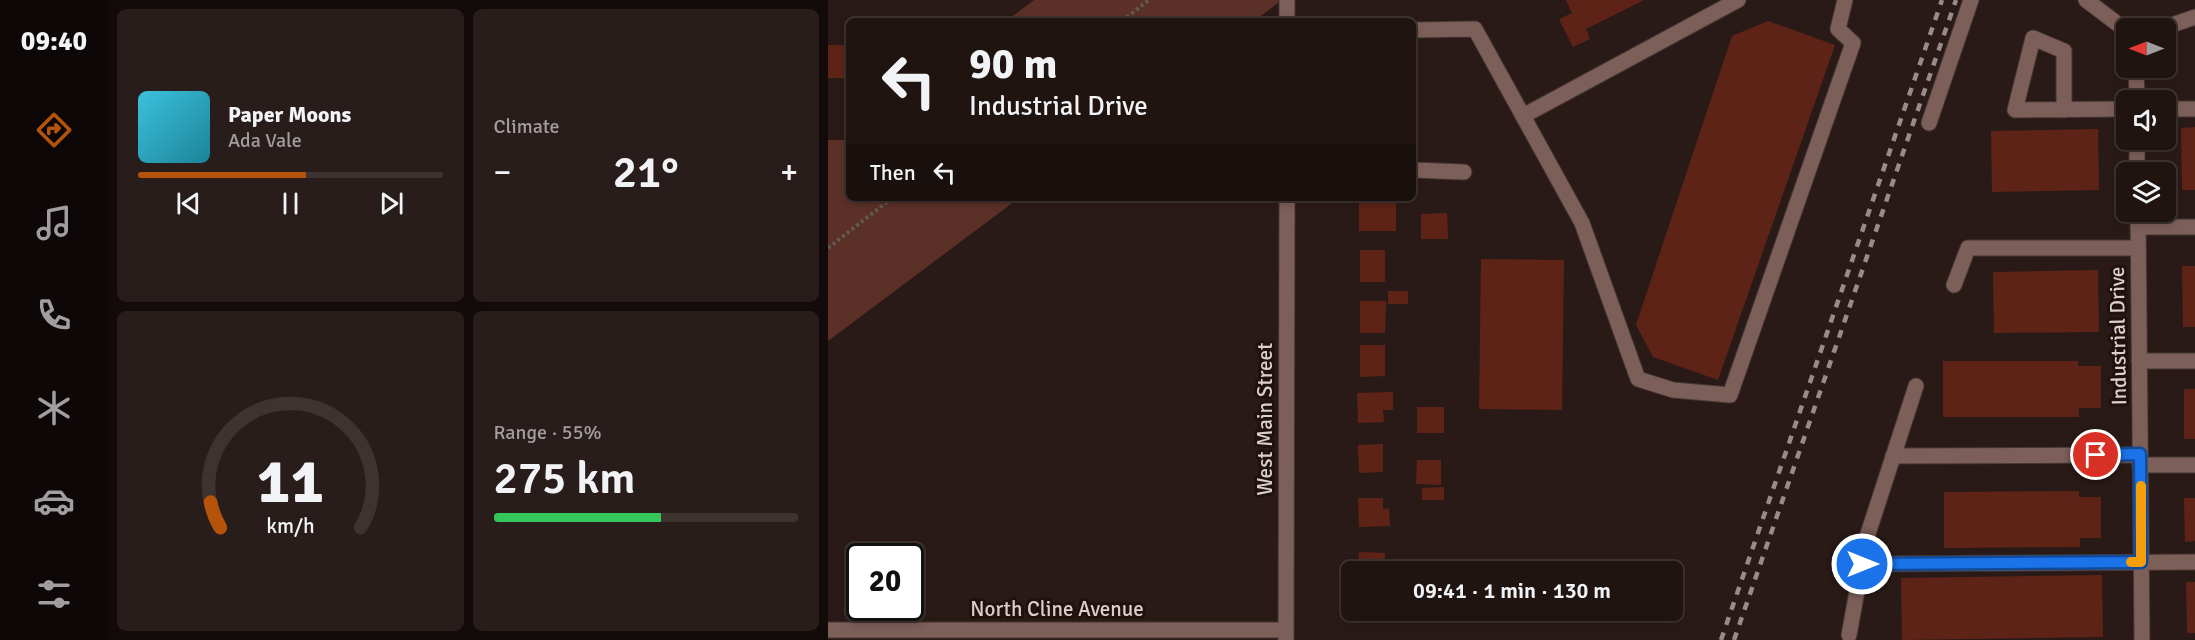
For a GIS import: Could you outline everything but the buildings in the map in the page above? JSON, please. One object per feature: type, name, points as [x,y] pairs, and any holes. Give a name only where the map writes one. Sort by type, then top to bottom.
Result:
[{"type":"street","points":[[1287,0],[1287,18]]},
{"type":"street","points":[[1523,116],[1738,0]]},
{"type":"street","points":[[1416,30],[1475,29],[1582,223],[1638,379],[1673,390],[1730,395],[1853,43],[1838,29],[1845,0]]},
{"type":"street","points":[[1929,123],[1971,0]]},
{"type":"street","points":[[2086,0],[2116,23]]},
{"type":"street","points":[[2176,24],[2195,17]]},
{"type":"street","points":[[2064,110],[2064,51],[2033,38],[2015,110],[2064,110],[2116,109]]},
{"type":"street","points":[[2176,109],[2195,109]]},
{"type":"street","points":[[1416,170],[1464,172]]},
{"type":"street","name":"West Main Street","points":[[1285,635],[1287,201]]},
{"type":"street","name":"Industrial Drive","points":[[2138,222],[2142,640]]},
{"type":"street","points":[[2138,227],[2195,227]]},
{"type":"street","points":[[1954,285],[1968,248],[2138,248]]},
{"type":"street","points":[[2139,361],[2195,361]]},
{"type":"street","points":[[1866,540],[1916,386]]},
{"type":"street","points":[[1893,456],[2140,460],[2195,465]]},
{"type":"street","points":[[1849,635],[1862,564],[2195,562]]},
{"type":"street","name":"North Cline Avenue","points":[[828,630],[1285,635]]},
{"type":"path","points":[[1126,18],[1149,0]]},
{"type":"path","points":[[828,248],[888,201]]},
{"type":"shaded area","points":[[1034,0],[1282,0],[1258,18],[1010,18]]},
{"type":"shaded area","points":[[828,140],[846,140],[846,201],[1015,201],[828,341]]},
{"type":"railway","points":[[1721,640],[1942,0]]},
{"type":"railway","points":[[1734,640],[1956,0]]},
{"type":"slow traffic","points":[[2131,562],[2141,562],[2141,486]]},
{"type":"route","points":[[1862,564],[2141,562],[2140,454],[2096,455]]}]
